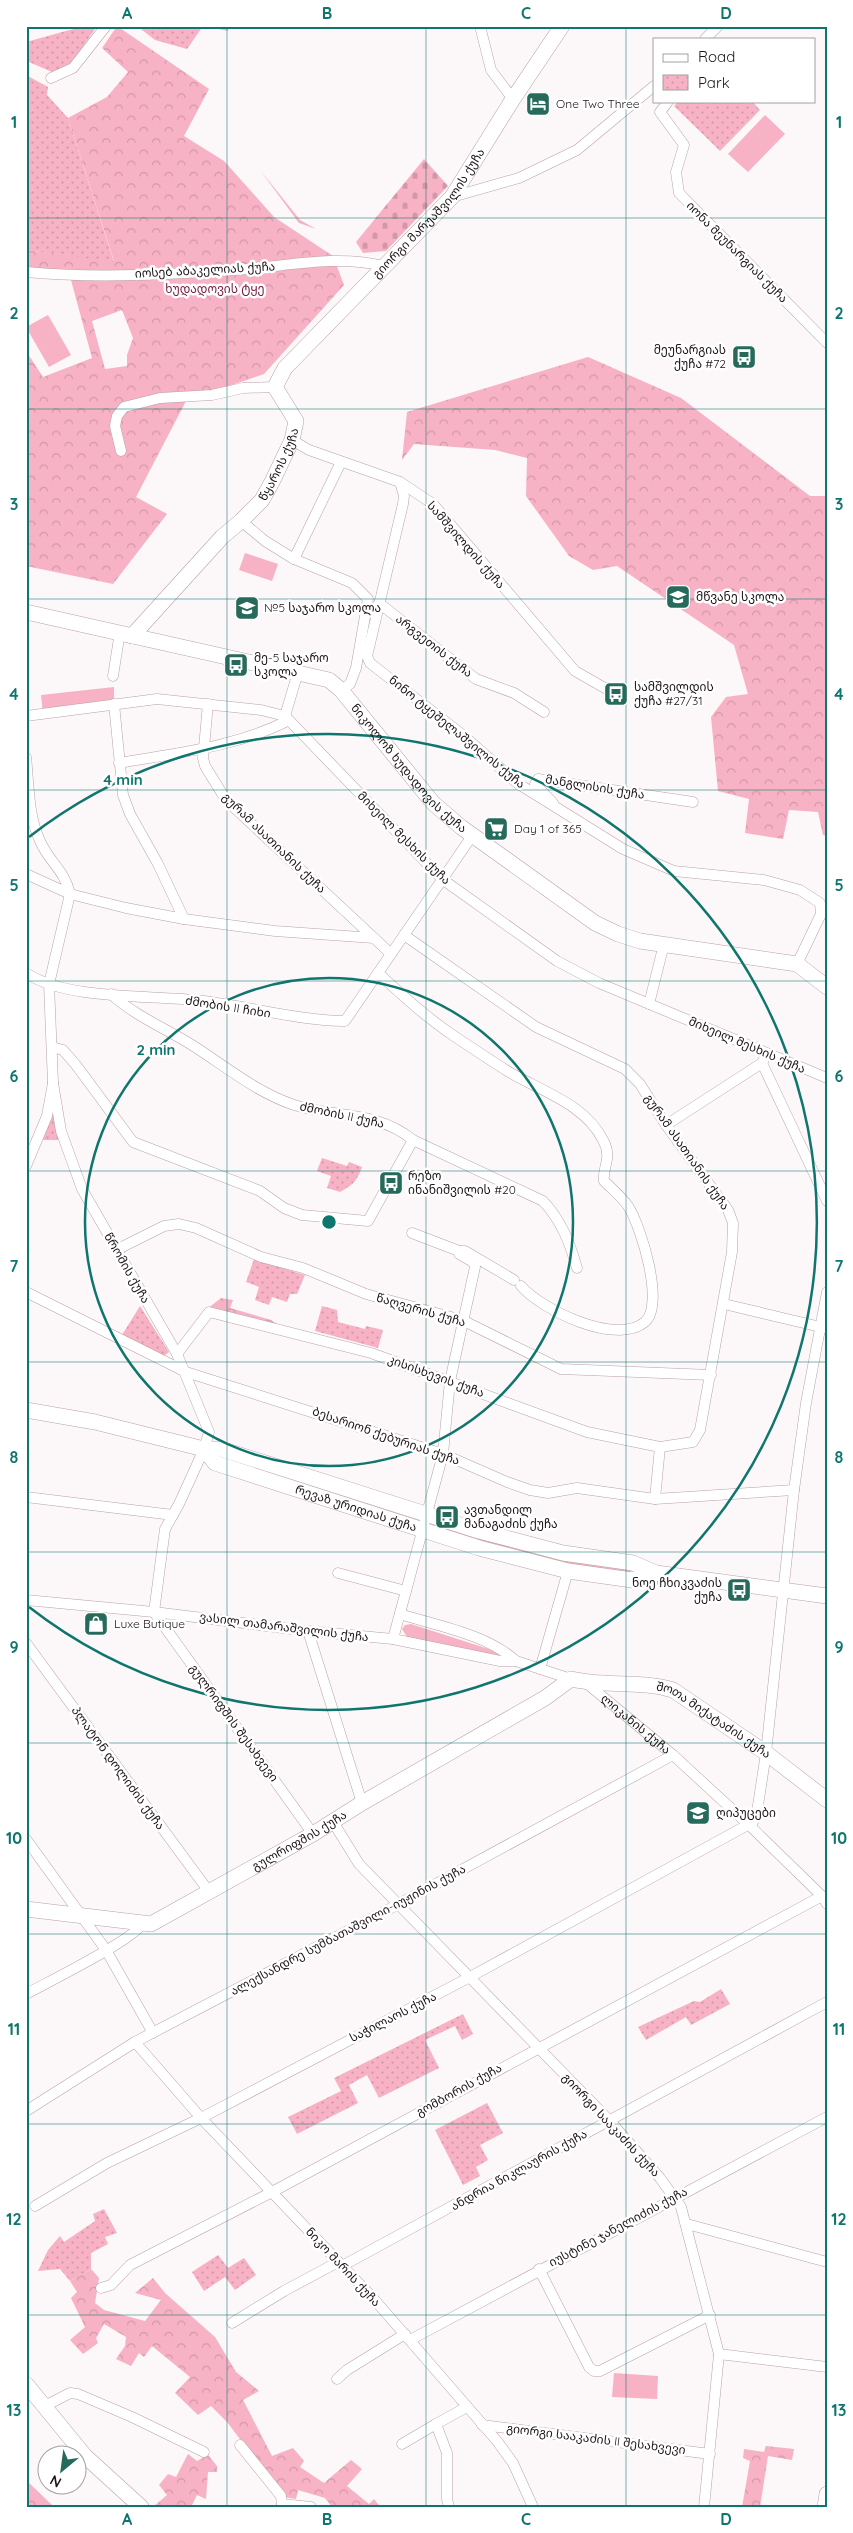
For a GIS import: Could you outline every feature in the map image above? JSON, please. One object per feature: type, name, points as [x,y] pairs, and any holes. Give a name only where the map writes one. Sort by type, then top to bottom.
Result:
[{"type":"street","points":[[52,78],[73,68],[106,26]]},
{"type":"street","points":[[480,26],[492,70],[513,99]]},
{"type":"street","name":"გიორგი მარუაშვილის ქუჩა","points":[[275,387],[285,368],[452,198],[513,99],[562,26]]},
{"type":"street","points":[[706,38],[718,26]]},
{"type":"street","points":[[452,198],[519,178],[577,150],[653,89]]},
{"type":"street","name":"იონა მეუნარგიას ქუჩა","points":[[666,102],[660,112],[684,145],[676,172],[679,194],[827,343]]},
{"type":"street","name":"იოსებ აბაკელიას ქუჩა","points":[[26,272],[62,276],[192,272],[336,260],[384,266]]},
{"type":"street","points":[[121,451],[115,426],[117,416],[124,407],[160,398],[212,395],[243,388],[275,387]]},
{"type":"street","name":"წყაროს ქუჩა","points":[[126,634],[222,537],[262,500],[292,440],[296,422],[275,387]]},
{"type":"street","name":"სამშვილდის ქუჩა","points":[[292,440],[309,450],[400,482],[433,504],[575,671],[610,690]]},
{"type":"street","points":[[294,559],[341,462]]},
{"type":"street","name":"ნინო ტყეშელაშვილის ქუჩა","points":[[400,482],[404,496],[403,504],[367,656],[370,663],[464,736],[517,783],[623,849],[674,871],[764,880],[800,890],[814,898],[820,903],[821,914],[797,964]]},
{"type":"street","points":[[241,521],[265,541],[294,559],[352,583],[368,599],[356,668],[350,684],[341,690]]},
{"type":"street","name":"არგვეთის ქუჩა","points":[[379,603],[476,679],[514,694],[544,712]]},
{"type":"street","name":"ნიკოლოზ ხუდადოვის ქუჩა","points":[[26,612],[329,680],[341,690],[432,803],[472,836],[595,923],[628,938],[797,964],[827,987]]},
{"type":"street","points":[[113,676],[126,634]]},
{"type":"street","points":[[119,763],[204,748],[253,735],[287,718],[298,672]]},
{"type":"street","points":[[26,716],[157,699],[261,710],[287,718]]},
{"type":"street","points":[[114,704],[123,796],[130,814],[172,890],[184,919]]},
{"type":"street","name":"გურამ ასათიანის ქუჩა","points":[[208,704],[204,748],[205,766],[226,800],[391,954]]},
{"type":"street","name":"მიხეილ მესხის ქუჩა","points":[[287,718],[442,879],[557,961],[598,983],[649,1004],[764,1058],[827,1078]]},
{"type":"street","points":[[26,757],[32,816],[40,842],[60,868],[67,881],[70,894],[49,984],[53,1083],[47,1116],[26,1166]]},
{"type":"street","name":"მანგლისის ქუჩა","points":[[559,810],[543,790],[535,784],[538,779],[693,802]]},
{"type":"street","points":[[412,1233],[459,1251],[465,1251],[518,1283],[538,1301],[590,1327],[620,1330],[632,1328],[646,1321],[652,1309],[647,1252],[636,1222],[627,1206],[604,1181],[608,1156],[603,1140],[574,1108],[555,1095],[510,1072],[452,1035],[416,1008],[378,973],[472,836]]},
{"type":"street","points":[[26,874],[70,894],[184,919],[275,931],[374,938]]},
{"type":"street","name":"გურამ ასათიანის ქუჩა","points":[[404,935],[536,1027],[625,1069],[640,1084],[666,1125],[728,1210],[733,1223],[732,1252],[700,1430],[693,1442],[660,1447]]},
{"type":"street","points":[[649,1004],[664,944]]},
{"type":"street","name":"ძმობის II ქუჩა","points":[[26,973],[49,984],[112,994],[135,1012],[267,1094],[295,1105],[382,1121],[398,1128],[412,1140],[543,1201],[555,1213],[563,1228],[577,1268]]},
{"type":"street","name":"ძმობის II ჩიხი","points":[[112,994],[195,1000],[309,1020],[345,1021],[378,973]]},
{"type":"street","points":[[52,1047],[63,1050],[76,1064],[133,1142],[240,1182],[260,1192],[284,1208],[302,1215],[368,1221],[412,1140]]},
{"type":"street","points":[[666,1125],[764,1058],[827,1201]]},
{"type":"street","name":"წრომის ქუჩა","points":[[53,1083],[61,1131],[82,1190],[177,1354],[209,1432],[204,1448],[165,1529],[154,1612]]},
{"type":"street","name":"წაღვერის ქუჩა","points":[[116,1250],[164,1226],[179,1224],[196,1228],[261,1257],[303,1268],[366,1294],[462,1320],[561,1369],[612,1373],[711,1375]]},
{"type":"street","points":[[393,1639],[444,1454],[450,1381],[475,1267],[473,1262],[459,1254],[459,1251]]},
{"type":"street","name":"ბესარიონ ქებურიას ქუჩა","points":[[26,1292],[186,1372],[444,1454],[507,1482],[530,1490],[548,1493],[576,1488],[655,1499],[794,1490]]},
{"type":"street","points":[[749,1825],[757,1812],[766,1753],[794,1490],[806,1403],[823,1328],[827,1292]]},
{"type":"street","points":[[724,1304],[823,1328]]},
{"type":"street","name":"კისისხევის ქუჩა","points":[[177,1354],[209,1312],[371,1353],[587,1432],[660,1447]]},
{"type":"street","name":"რევაზ ურიდიას ქუჩა","points":[[26,1410],[95,1422],[204,1448],[221,1449],[479,1531],[563,1553],[634,1563],[656,1573],[827,1596]]},
{"type":"street","points":[[655,1499],[660,1447]]},
{"type":"street","name":"რევაზ ურიდიას ქუჩა","points":[[204,1448],[216,1463],[479,1548],[568,1571],[632,1580],[656,1573]]},
{"type":"street","points":[[26,1497],[173,1515]]},
{"type":"street","points":[[632,1580],[634,1563]]},
{"type":"street","points":[[540,1669],[568,1571]]},
{"type":"street","points":[[338,1573],[406,1591]]},
{"type":"street","name":"ვასილ თამარაშვილის ქუჩა","points":[[26,1600],[154,1612],[308,1632],[393,1639]]},
{"type":"street","name":"გულრიფშის შესახვევი","points":[[154,1612],[314,1834]]},
{"type":"street","points":[[400,1614],[484,1641],[516,1661]]},
{"type":"street","points":[[308,1632],[362,1803]]},
{"type":"street","name":"ლიკანის ქუჩა","points":[[393,1639],[500,1661],[516,1661],[577,1680],[673,1755],[749,1825],[824,1900]]},
{"type":"street","name":"პლატონ დოლიძის ქუჩა","points":[[26,1643],[210,1892]]},
{"type":"street","name":"შოთა მიქატაძის ქუჩა","points":[[577,1680],[658,1686],[673,1690],[766,1753],[827,1800]]},
{"type":"street","name":"გულრიფშის ქუჩა","points":[[26,1994],[106,1950],[136,1931],[140,1925],[155,1922],[314,1834],[362,1803],[577,1680]]},
{"type":"street","name":"ალექსანდრე სუმბათაშვილი-იუჟინის ქუჩა","points":[[26,2111],[134,2042],[397,1905],[673,1755]]},
{"type":"street","name":"გიორგი სააკაძის ქუჩა","points":[[333,1822],[359,1864],[609,2120],[675,2197],[687,2224],[719,2354],[704,2507]]},
{"type":"street","name":"საჭილაოს ქუჩა","points":[[35,2206],[107,2163],[202,2118],[470,1977],[749,1825]]},
{"type":"street","points":[[26,1839],[106,1950],[153,2033]]},
{"type":"street","name":"გომბორის ქუჩა","points":[[100,2288],[111,2285],[130,2265],[272,2192],[538,2047],[824,1900]]},
{"type":"street","points":[[26,1909],[81,1915],[140,1925]]},
{"type":"street","name":"ანდრია წიკლაურის ქუჩა","points":[[232,2323],[827,2002]]},
{"type":"street","name":"ნიკო მარის ქუჩა","points":[[134,2042],[202,2118],[407,2337],[513,2463],[533,2507]]},
{"type":"street","name":"იუსტინე ჯანელიძის ქუჩა","points":[[337,2379],[347,2370],[407,2337],[827,2117]]},
{"type":"street","points":[[687,2224],[827,2262]]},
{"type":"street","points":[[540,2269],[589,2367],[594,2371],[600,2371],[710,2315]]},
{"type":"street","points":[[719,2354],[827,2367]]},
{"type":"street","points":[[26,2384],[85,2456],[141,2507]]},
{"type":"street","points":[[45,2406],[70,2393],[78,2394],[132,2417],[204,2452]]},
{"type":"street","points":[[402,2444],[467,2407]]},
{"type":"street","points":[[436,2424],[447,2453],[447,2499],[449,2507]]},
{"type":"street","name":"გიორგი სააკაძის II შესახვევი","points":[[482,2425],[710,2454]]},
{"type":"street","points":[[240,2445],[281,2496],[282,2505],[311,2507]]},
{"type":"street","points":[[825,2507],[827,2494]]},
{"type":"green space","points":[[84,26],[97,26],[71,64],[52,72],[29,62],[26,42]]},
{"type":"green space","name":"ხუდადოვის ტყე","points":[[117,26],[209,89],[184,136],[224,161],[274,217],[333,256],[344,285],[264,374],[186,401],[136,497],[167,514],[113,584],[26,566],[26,351],[43,377],[92,358],[71,280],[26,276],[26,250],[114,261],[68,118],[107,97],[128,72],[102,48]],"holes":[[[122,310],[133,338],[127,355],[127,366],[105,369],[92,321]]]},
{"type":"green space","points":[[137,26],[203,26],[187,49],[155,40]]},
{"type":"green space","points":[[203,26],[229,26],[228,31]]},
{"type":"green space","points":[[26,75],[48,87],[47,95],[68,118],[114,262],[26,250]]},
{"type":"green space","points":[[678,102],[753,102],[760,110],[720,151],[674,106]]},
{"type":"green space","points":[[765,115],[785,134],[748,172],[728,154]]},
{"type":"green space","points":[[424,159],[448,186],[386,251],[363,253],[356,242]]},
{"type":"green space","points":[[260,170],[300,220],[316,229],[299,223]]},
{"type":"green space","points":[[48,315],[71,355],[49,367],[26,327]]},
{"type":"green space","name":"მწვანე სკოლა","points":[[588,357],[681,398],[810,496],[827,496],[827,836],[823,835],[818,812],[789,810],[783,839],[745,833],[749,799],[718,791],[711,717],[726,697],[748,694],[734,645],[617,566],[593,570],[569,556],[526,496],[527,458],[495,450],[414,444],[402,460],[407,412]]},
{"type":"green space","points":[[245,553],[278,564],[272,581],[239,570]]},
{"type":"green space","points":[[114,687],[114,704],[43,714],[41,695]]},
{"type":"green space","points":[[54,1102],[60,1140],[43,1140]]},
{"type":"green space","points":[[322,1158],[347,1166],[349,1162],[362,1167],[354,1182],[340,1192],[327,1188],[331,1176],[317,1171]]},
{"type":"green space","points":[[254,1259],[305,1275],[297,1294],[290,1294],[287,1302],[272,1297],[269,1305],[255,1300],[259,1287],[246,1282]]},
{"type":"green space","points":[[221,1298],[233,1300],[230,1308],[271,1320],[280,1326],[202,1313]]},
{"type":"green space","points":[[140,1306],[169,1352],[164,1356],[122,1335]]},
{"type":"green space","points":[[322,1306],[337,1310],[338,1322],[365,1329],[366,1326],[383,1330],[378,1348],[315,1331]]},
{"type":"green space","points":[[430,1519],[631,1566],[629,1577],[562,1566],[427,1528]]},
{"type":"green space","points":[[411,1624],[501,1653],[503,1656],[501,1658],[495,1657],[407,1637],[402,1629],[405,1625]]},
{"type":"green space","points":[[721,1989],[730,2004],[691,2025],[686,2017],[646,2040],[638,2027],[694,2001],[700,2002]]},
{"type":"green space","points":[[463,2014],[473,2034],[462,2040],[455,2026],[425,2040],[439,2068],[379,2098],[367,2075],[349,2085],[358,2103],[297,2134],[288,2117],[341,2091],[334,2078]]},
{"type":"green space","points":[[487,2103],[503,2133],[480,2145],[488,2160],[476,2167],[480,2176],[463,2185],[435,2130]]},
{"type":"green space","points":[[104,2209],[117,2233],[105,2237],[108,2244],[91,2253],[91,2269],[70,2281],[60,2269],[38,2271],[48,2250],[60,2236],[64,2242],[95,2221],[93,2214]]},
{"type":"green space","points":[[218,2255],[228,2268],[244,2258],[256,2275],[235,2290],[225,2277],[204,2291],[192,2272]]},
{"type":"green space","points":[[91,2269],[99,2278],[95,2303],[104,2310],[145,2321],[161,2300],[135,2293],[153,2278],[165,2293],[215,2337],[236,2372],[259,2391],[243,2400],[272,2456],[293,2448],[304,2461],[300,2467],[324,2483],[351,2460],[362,2469],[347,2486],[369,2504],[374,2499],[380,2507],[332,2507],[325,2498],[298,2490],[296,2499],[284,2497],[227,2422],[211,2406],[198,2415],[175,2393],[190,2377],[152,2346],[144,2357],[139,2353],[131,2366],[116,2359],[125,2346],[126,2337],[104,2324],[96,2338],[98,2343],[83,2354],[70,2340],[85,2327],[71,2298],[77,2292],[70,2281]]},
{"type":"green space","points":[[614,2373],[658,2376],[657,2399],[612,2397]]},
{"type":"green space","points":[[766,2446],[794,2449],[792,2460],[768,2456],[760,2507],[742,2507],[750,2461],[743,2458],[744,2449],[764,2452]]},
{"type":"green space","points":[[188,2454],[197,2461],[208,2455],[217,2466],[217,2472],[208,2472],[206,2499],[197,2495],[191,2507],[153,2507],[167,2495],[159,2485],[168,2474],[176,2477]]},
{"type":"green space","points":[[26,2480],[38,2492],[38,2496],[43,2496],[54,2507],[26,2507]]},
{"type":"place","name":"One Two Three","points":[[538,104]]},
{"type":"place","name":"მეუნარგიას ქუჩა #72","points":[[744,357]]},
{"type":"place","name":"მწვანე სკოლა","points":[[678,597]]},
{"type":"place","name":"№5 საჯარო სკოლა","points":[[247,608]]},
{"type":"place","name":"მე-5 საჯარო სკოლა","points":[[236,665]]},
{"type":"place","name":"სამშვილდის ქუჩა #27/31","points":[[616,694]]},
{"type":"place","name":"Day 1 of 365","points":[[496,829]]},
{"type":"place","name":"რეზო ინანიშვილის #20","points":[[391,1183]]},
{"type":"place","name":"ავთანდილ მანაგაძის ქუჩა","points":[[447,1517]]},
{"type":"place","name":"ნოე ჩხიკვაძის ქუჩა","points":[[739,1590]]},
{"type":"place","name":"Luxe Butique","points":[[96,1624]]},
{"type":"place","name":"ღიპუცები","points":[[698,1813]]}]
